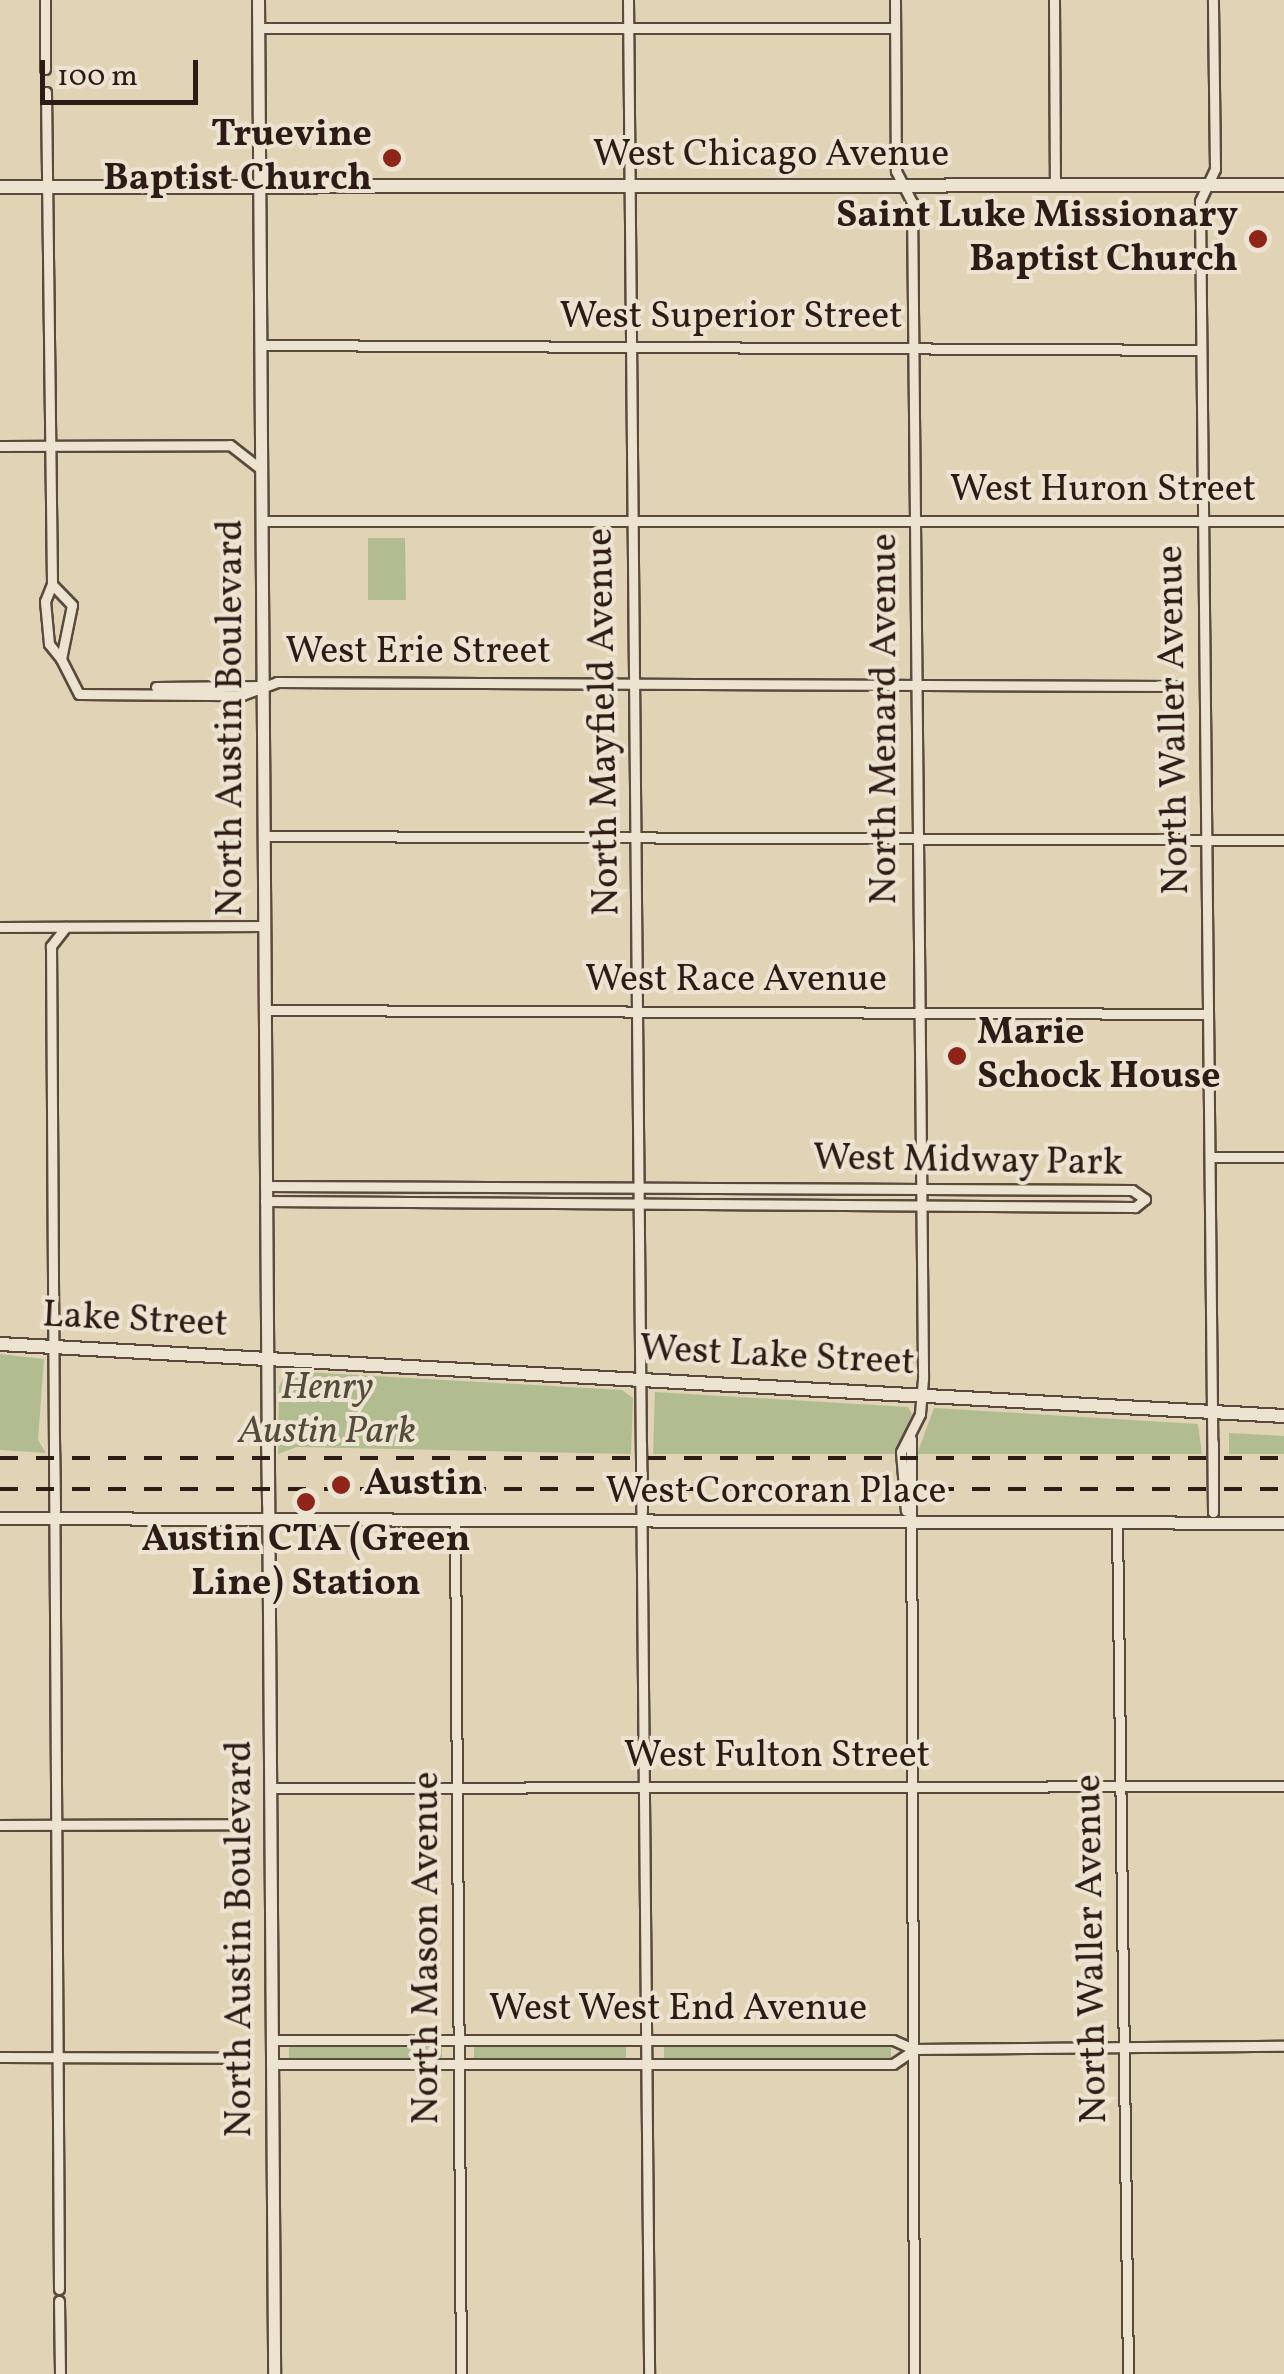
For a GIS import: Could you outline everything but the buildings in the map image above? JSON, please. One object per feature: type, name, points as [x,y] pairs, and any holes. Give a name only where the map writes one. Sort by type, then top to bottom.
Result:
[{"type":"main road","name":"West Chicago Avenue","points":[[0,187],[1284,185]]},
{"type":"main road","name":"Lake Street","points":[[0,1344],[266,1358]]},
{"type":"main road","name":"West Lake Street","points":[[266,1358],[1284,1416]]},
{"type":"street","points":[[45,0],[45,70]]},
{"type":"street","name":"North Austin Boulevard","points":[[258,0],[274,2374]]},
{"type":"street","name":"North Mayfield Avenue","points":[[628,0],[649,2374]]},
{"type":"street","name":"North Menard Avenue","points":[[895,0],[896,171],[912,202],[918,838],[922,1396],[911,1439],[901,1452],[906,1517],[914,2374]]},
{"type":"street","points":[[1054,0],[1056,186]]},
{"type":"street","name":"North Waller Avenue","points":[[1213,0],[1215,170],[1207,186],[1201,350],[1213,1517]]},
{"type":"street","points":[[258,28],[895,28]]},
{"type":"street","points":[[46,92],[52,584],[46,622],[78,694],[262,686]]},
{"type":"street","name":"West Superior Street","points":[[260,346],[1201,350]]},
{"type":"street","points":[[0,446],[230,445],[261,469]]},
{"type":"street","name":"West Huron Street","points":[[261,521],[1284,521]]},
{"type":"street","points":[[52,584],[72,606],[61,659]]},
{"type":"street","points":[[132,690],[242,696],[262,686]]},
{"type":"street","name":"West Erie Street","points":[[262,686],[1175,686]]},
{"type":"street","points":[[263,836],[1284,840]]},
{"type":"street","points":[[0,927],[264,926]]},
{"type":"street","points":[[59,2289],[52,946],[66,927]]},
{"type":"street","name":"West Race Avenue","points":[[264,1010],[1208,1014]]},
{"type":"street","points":[[1210,1157],[1284,1157]]},
{"type":"street","name":"West Midway Park","points":[[266,1186],[1132,1190],[1145,1199],[1064,1206],[266,1201]]},
{"type":"street","points":[[1064,1206],[1065,1190]]},
{"type":"street","name":"West Corcoran Place","points":[[0,1518],[55,1516],[268,1523],[906,1517],[1118,1522],[1213,1517],[1284,1523]]},
{"type":"street","name":"North Mason Avenue","points":[[455,1522],[461,2374]]},
{"type":"street","name":"North Waller Avenue","points":[[1118,1522],[1128,2374]]},
{"type":"street","name":"West Fulton Street","points":[[270,1788],[1284,1786]]},
{"type":"street","points":[[0,1825],[238,1824]]},
{"type":"street","name":"West West End Avenue","points":[[271,2040],[893,2040],[913,2049],[893,2064],[272,2064]]},
{"type":"street","points":[[913,2049],[1284,2046]]},
{"type":"street","points":[[0,2057],[242,2058]]},
{"type":"street","points":[[59,2301],[60,2374]]},
{"type":"green space","points":[[368,538],[405,538],[406,600],[368,600]]},
{"type":"green space","points":[[0,1354],[44,1359],[38,1440],[46,1453],[0,1450]]},
{"type":"green space","name":"Henry Austin Park","points":[[288,1371],[622,1390],[633,1398],[631,1454],[297,1447],[278,1454],[279,1386]]},
{"type":"green space","points":[[655,1392],[908,1407],[912,1414],[896,1454],[653,1454]]},
{"type":"green space","points":[[934,1408],[1198,1424],[1202,1454],[917,1454]]},
{"type":"green space","points":[[1229,1433],[1284,1436],[1284,1454],[1229,1454]]},
{"type":"green space","points":[[289,2044],[442,2044],[442,2058],[289,2058]]},
{"type":"green space","points":[[474,2044],[626,2044],[626,2058],[474,2058]]},
{"type":"green space","points":[[664,2044],[891,2044],[891,2058],[664,2058]]},
{"type":"railway","points":[[0,1458],[1284,1458]]},
{"type":"railway","points":[[0,1489],[1284,1489]]},
{"type":"place","name":"Truevine Baptist Church","points":[[392,158]]},
{"type":"place","name":"Saint Luke Missionary Baptist Church","points":[[1258,239]]},
{"type":"place","name":"Marie Schock House","points":[[957,1056]]},
{"type":"place","name":"Austin","points":[[341,1485]]},
{"type":"place","name":"Austin CTA (Green Line) Station","points":[[306,1502]]}]
